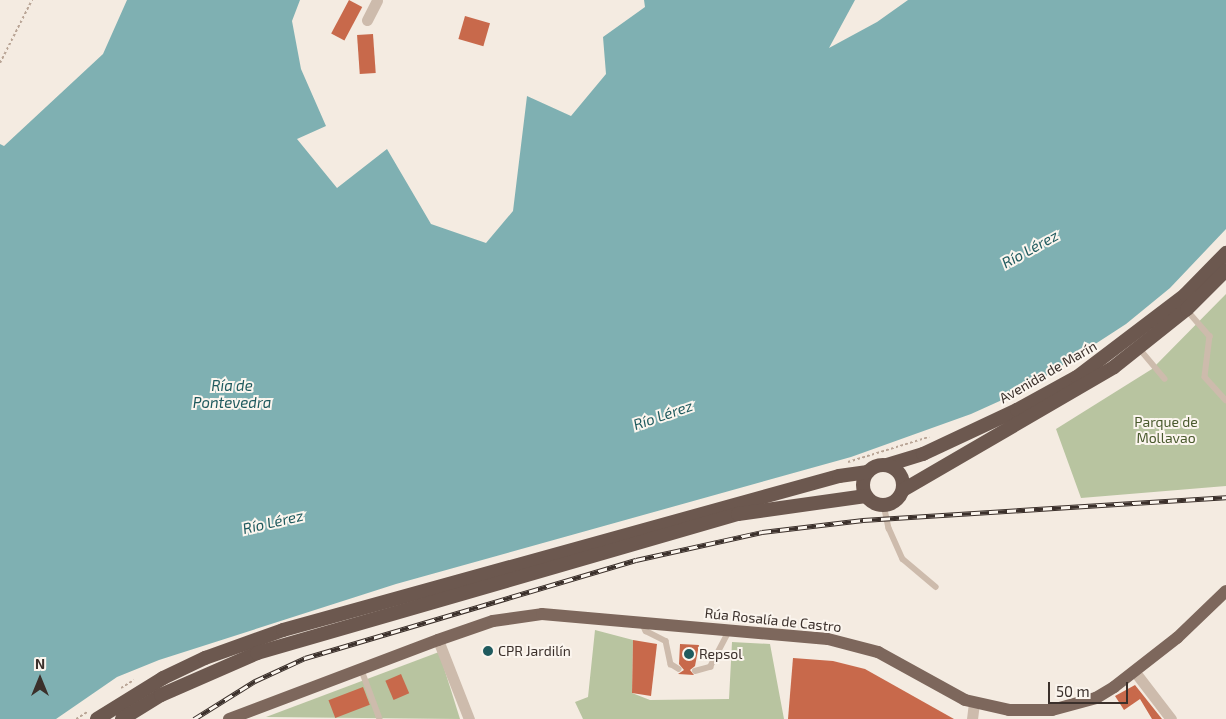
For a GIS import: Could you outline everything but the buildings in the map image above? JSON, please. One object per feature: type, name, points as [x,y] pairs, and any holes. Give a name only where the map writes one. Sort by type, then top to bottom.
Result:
[{"type":"highway","name":"Avenida de Marín","points":[[887,465],[923,454],[1017,410],[1076,377],[1185,294],[1226,253]]},
{"type":"highway","name":"Avenida de Marín","points":[[902,490],[1020,424],[1139,348],[1187,309],[1226,270]]},
{"type":"highway","points":[[98,719],[163,678],[205,658],[283,630],[838,476],[868,472],[876,466],[887,465],[902,477],[902,490],[896,500],[884,505],[866,496],[738,514],[257,653],[161,695],[122,719]]},
{"type":"highway","points":[[866,496],[863,484],[868,472]]},
{"type":"main road","name":"Rúa Rosalía de Castro","points":[[229,719],[361,668],[493,621],[542,614],[640,621],[856,645],[878,652],[974,703],[1009,710],[1052,710],[1096,698],[1135,672],[1226,591]]},
{"type":"street","points":[[367,20],[377,0]]},
{"type":"street","points":[[438,640],[468,719]]},
{"type":"street","points":[[1135,672],[1171,719]]},
{"type":"street","points":[[972,719],[974,703]]},
{"type":"lane","points":[[1187,309],[1210,336],[1205,377],[1226,400]]},
{"type":"lane","points":[[1139,348],[1166,379]]},
{"type":"lane","points":[[884,505],[889,528],[903,559],[936,587]]},
{"type":"lane","points":[[640,621],[646,631],[666,641],[671,664],[679,669]]},
{"type":"lane","points":[[695,671],[710,667],[730,630]]},
{"type":"lane","points":[[361,668],[380,719]]},
{"type":"path","points":[[0,63],[32,0]]},
{"type":"green space","name":"Parque de Mollavao","points":[[1226,294],[1226,486],[1081,498],[1056,429],[1152,369]]},
{"type":"green space","points":[[595,630],[633,640],[632,693],[650,700],[729,699],[732,642],[770,644],[784,719],[583,719],[575,702],[588,697]]},
{"type":"green space","points":[[439,652],[460,719],[266,717]]},
{"type":"water","name":"Ría de Pontevedra","points":[[127,0],[300,0],[292,21],[301,69],[326,126],[297,139],[337,188],[387,149],[431,224],[486,243],[513,211],[527,96],[571,116],[606,74],[603,37],[645,7],[644,0],[855,0],[829,48],[877,22],[908,0],[1226,0],[1226,229],[1170,288],[1126,324],[1026,389],[971,414],[851,457],[396,584],[159,660],[117,677],[56,719],[0,719],[0,144],[4,146],[103,54]]},
{"type":"railway","points":[[194,719],[255,681],[305,658],[636,560],[762,532],[863,520],[1226,497]]},
{"type":"place","name":"CPR Jardilín","points":[[488,651]]},
{"type":"place","name":"Repsol","points":[[689,654]]},
{"type":"water label","name":"Río Lérez","points":[[1030,249]]},
{"type":"water label","name":"Río Lérez","points":[[663,415]]},
{"type":"water label","name":"Río Lérez","points":[[273,522]]}]
